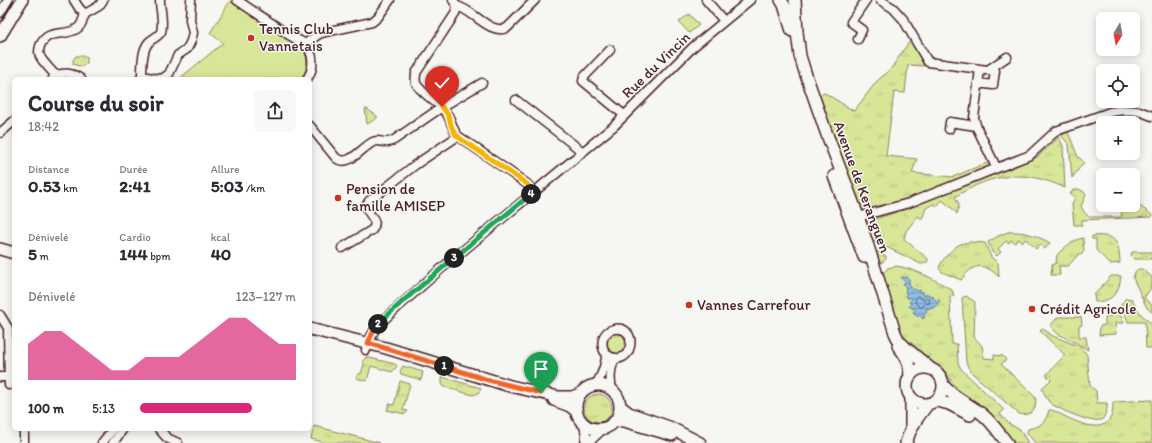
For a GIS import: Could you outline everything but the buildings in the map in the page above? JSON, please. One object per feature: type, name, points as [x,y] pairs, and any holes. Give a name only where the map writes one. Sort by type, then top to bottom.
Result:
[{"type":"main road","name":"Avenue de Keranguen","points":[[781,0],[784,5],[792,32],[800,74],[814,122],[894,342],[905,355],[909,363],[910,376]]},
{"type":"main road","name":"Avenue de Keranguen","points":[[794,0],[800,56],[826,132],[858,217],[895,333],[906,348],[931,369]]},
{"type":"main road","points":[[0,36],[19,1]]},
{"type":"main road","points":[[0,249],[12,252]]},
{"type":"main road","points":[[312,330],[488,384],[546,398],[570,406],[576,411],[580,420],[584,424],[594,429],[604,428],[615,421],[620,406]]},
{"type":"main road","points":[[312,336],[367,347],[510,386],[559,397],[572,397],[594,386],[607,387],[616,396],[620,406],[629,413],[669,427],[700,443]]},
{"type":"main road","points":[[911,429],[911,398],[907,389],[907,384],[913,372],[922,368],[931,369],[940,375],[944,386],[953,395],[986,417],[1007,443]]},
{"type":"main road","points":[[906,443],[917,418],[942,394],[944,386]]},
{"type":"main road","points":[[576,411],[577,399],[580,394]]},
{"type":"main road","points":[[911,398],[918,404],[949,404],[975,418],[984,425],[998,443]]},
{"type":"main road","points":[[615,421],[624,421],[671,434],[691,443]]},
{"type":"street","points":[[0,13],[8,0]]},
{"type":"street","points":[[74,0],[85,14]]},
{"type":"street","points":[[78,77],[71,73],[54,77],[41,58],[39,53],[40,47],[48,36],[70,32],[77,29],[82,24],[85,14],[99,6],[103,0]]},
{"type":"street","points":[[141,77],[145,47],[150,41],[158,36],[160,32],[162,23],[160,0]]},
{"type":"street","points":[[165,77],[169,74],[178,55],[187,49],[192,41],[193,33],[190,20],[191,0]]},
{"type":"street","points":[[237,0],[305,44],[311,55],[313,64],[308,77]]},
{"type":"street","points":[[305,44],[319,34],[325,32],[372,22],[378,17],[390,0]]},
{"type":"street","points":[[455,3],[493,28],[503,30],[507,28],[535,0]]},
{"type":"street","points":[[706,0],[724,21]]},
{"type":"street","name":"Rue du Vincin","points":[[367,347],[374,330],[402,302],[614,126],[693,47],[750,0]]},
{"type":"street","points":[[858,39],[862,30],[851,22],[866,0]]},
{"type":"street","points":[[880,0],[893,8],[903,19],[928,62],[995,71],[993,85],[978,83]]},
{"type":"street","points":[[455,3],[455,14],[416,73],[415,81],[418,87],[442,107],[448,115],[452,128],[458,136],[527,184],[534,192]]},
{"type":"street","points":[[610,50],[584,77],[583,81],[624,115]]},
{"type":"street","points":[[996,167],[976,126],[974,118],[978,83],[984,69],[1007,57]]},
{"type":"street","points":[[312,128],[336,158],[340,161],[345,161],[373,142],[378,140],[388,142],[394,140],[442,107],[482,84]]},
{"type":"street","points":[[516,100],[583,152]]},
{"type":"street","points":[[858,217],[908,203],[996,167],[1030,155],[1056,131],[1110,112],[1123,110],[1139,111],[1152,116]]},
{"type":"street","points":[[949,130],[950,122],[976,126]]},
{"type":"street","points":[[0,133],[12,123]]},
{"type":"street","points":[[342,248],[374,228],[375,221],[366,209],[369,201],[415,165],[458,136]]},
{"type":"street","points":[[0,315],[11,329],[11,382]]},
{"type":"street","points":[[610,330],[623,330],[631,339],[631,348],[625,355],[616,358],[606,354],[602,345],[604,335],[610,330]]},
{"type":"street","points":[[594,386],[600,378],[606,354]]},
{"type":"street","points":[[612,391],[610,381],[616,358]]},
{"type":"street","points":[[0,377],[11,382]]},
{"type":"street","points":[[0,385],[11,382]]},
{"type":"street","points":[[584,424],[586,436],[585,443]]},
{"type":"street","points":[[588,443],[604,428]]},
{"type":"street","points":[[24,431],[24,443]]},
{"type":"street","points":[[102,443],[111,431]]},
{"type":"street","points":[[113,443],[122,431]]},
{"type":"street","points":[[160,431],[167,438],[178,443]]},
{"type":"green space","name":"Tennis Club Vannetais","points":[[230,1],[303,50],[307,61],[305,72],[302,77],[181,77],[223,43],[210,33]]},
{"type":"green space","points":[[689,14],[699,25],[689,33],[679,22]]},
{"type":"green space","points":[[911,39],[924,66],[908,65],[905,93],[894,92],[886,156],[917,159],[912,173],[953,177],[991,161],[988,169],[904,202],[862,212],[817,95],[825,93],[854,111],[877,81],[890,70]]},
{"type":"green space","points":[[76,56],[87,57],[87,63],[84,66],[73,64],[73,60]]},
{"type":"green space","points":[[365,109],[377,116],[377,118],[367,124]]},
{"type":"green space","points":[[1068,132],[1078,157],[1084,162],[1072,178],[1069,145],[1062,136]]},
{"type":"green space","points":[[1059,137],[1063,146],[1065,188],[1036,178],[1009,176],[982,183],[955,197],[959,204],[957,214],[942,200],[937,206],[934,204],[926,208],[922,219],[918,216],[906,231],[904,239],[928,259],[926,263],[921,264],[872,240],[868,236],[864,224],[866,222],[906,209],[1036,158]]},
{"type":"green space","points":[[1078,189],[1083,191],[1086,195],[1081,206],[1089,217],[1121,217],[1122,212],[1140,212],[1140,206],[1152,215],[1152,217],[1082,220],[1082,225],[1074,225],[1072,204],[1075,198],[1070,194],[1073,190]]},
{"type":"green space","points":[[1008,232],[1030,234],[1050,243],[1045,249],[1040,245],[1036,249],[1026,239],[1022,242],[1018,239],[1015,243],[1011,240],[1009,243],[1006,241],[998,249],[1001,252],[997,256],[992,252],[988,242]]},
{"type":"green space","points":[[1092,236],[1106,236],[1115,240],[1119,249],[1120,263],[1110,264],[1096,250],[1096,239],[1092,239]]},
{"type":"green space","points":[[1083,238],[1084,251],[1081,255],[1079,254],[1068,266],[1059,266],[1060,275],[1051,275],[1052,265],[1056,263],[1057,255],[1072,242]]},
{"type":"green space","points":[[970,242],[985,243],[991,257],[998,263],[999,277],[994,272],[979,266],[970,270],[961,280],[942,272],[939,268],[940,265],[949,253],[959,245]]},
{"type":"green space","points":[[874,250],[886,256],[886,259],[879,265]]},
{"type":"green space","points":[[1132,252],[1152,252],[1152,259],[1134,259],[1131,256]]},
{"type":"green space","points":[[896,266],[911,269],[925,275],[952,290],[954,296],[950,297],[952,344],[957,344],[958,363],[961,369],[1004,410],[1000,414],[1008,423],[1020,430],[1028,443],[1014,443],[989,412],[974,400],[959,392],[946,373],[903,336],[899,329],[880,276],[888,268]]},
{"type":"green space","points":[[1138,269],[1142,269],[1152,277],[1151,288],[1144,298],[1152,305],[1152,312],[1147,308],[1133,278]]},
{"type":"green space","points":[[1111,276],[1121,276],[1116,292],[1106,300],[1095,302],[1094,295]]},
{"type":"green space","points":[[966,296],[975,302],[974,337],[982,346],[984,358],[994,359],[994,355],[1003,356],[1006,360],[1001,364],[1035,397],[1035,405],[1033,411],[1030,413],[1023,415],[1019,414],[973,374],[968,367],[966,362],[962,298]]},
{"type":"green space","points":[[1126,298],[1132,299],[1140,313],[1152,324],[1152,348],[1146,348],[1145,322],[1128,322],[1121,305]]},
{"type":"green space","points":[[1117,308],[1124,323],[1115,323],[1116,334],[1099,335],[1100,326],[1105,325],[1105,318],[1114,315],[1112,310]]},
{"type":"green space","points":[[1058,317],[1081,317],[1082,325],[1079,326],[1079,337],[1086,337],[1088,350],[1058,334],[1050,326]]},
{"type":"green space","points":[[1042,328],[1053,336],[1078,346],[1087,355],[1090,386],[1096,391],[1097,403],[1107,403],[1107,410],[1102,420],[1091,420],[1080,417],[1049,402],[1042,388],[1051,380],[1046,375],[1065,355],[1040,331]]},
{"type":"green space","points":[[617,333],[624,336],[627,343],[624,350],[617,353],[610,350],[607,343],[610,336]]},
{"type":"green space","points":[[366,357],[395,364],[397,366],[392,372],[371,366],[367,381],[356,378],[358,374],[361,374],[364,364],[362,362]]},
{"type":"green space","points":[[403,366],[423,372],[421,380],[401,374],[400,371]]},
{"type":"green space","points":[[442,377],[481,388],[478,393],[473,395],[444,387]]},
{"type":"green space","points":[[400,381],[410,384],[403,410],[408,411],[405,414],[387,410],[389,404],[394,405]]},
{"type":"green space","points":[[598,394],[604,395],[608,398],[611,402],[611,414],[608,418],[604,421],[598,422],[592,421],[588,418],[585,414],[584,408],[585,402],[588,398],[592,395]]},
{"type":"green space","points":[[1152,400],[1152,443],[1035,443],[1027,433],[1028,429],[1042,424],[1049,410],[1083,424],[1100,426],[1106,423],[1111,417],[1113,402]]},
{"type":"green space","points":[[314,426],[380,443],[326,443],[311,439]]},
{"type":"water","points":[[903,277],[910,280],[908,282],[913,290],[920,290],[924,293],[924,296],[927,294],[932,295],[936,301],[938,299],[940,301],[936,307],[926,309],[927,311],[923,315],[925,317],[923,319],[920,315],[918,317],[913,312],[916,308],[914,307],[913,309],[909,306],[911,304],[909,302],[912,299],[905,296],[907,294],[905,292],[906,287],[903,284],[905,282],[901,278]]},
{"type":"place","name":"Tennis Club Vannetais","points":[[251,38]]},
{"type":"place","name":"Pension de famille AMISEP","points":[[338,198]]},
{"type":"place","name":"Vannes Carrefour","points":[[689,305]]},
{"type":"place","name":"Crédit Agricole","points":[[1032,309]]},
{"type":"route","points":[[442,107],[450,119],[452,128],[461,139],[527,184],[534,192],[402,302],[374,330],[368,343],[488,380],[541,393]]}]
